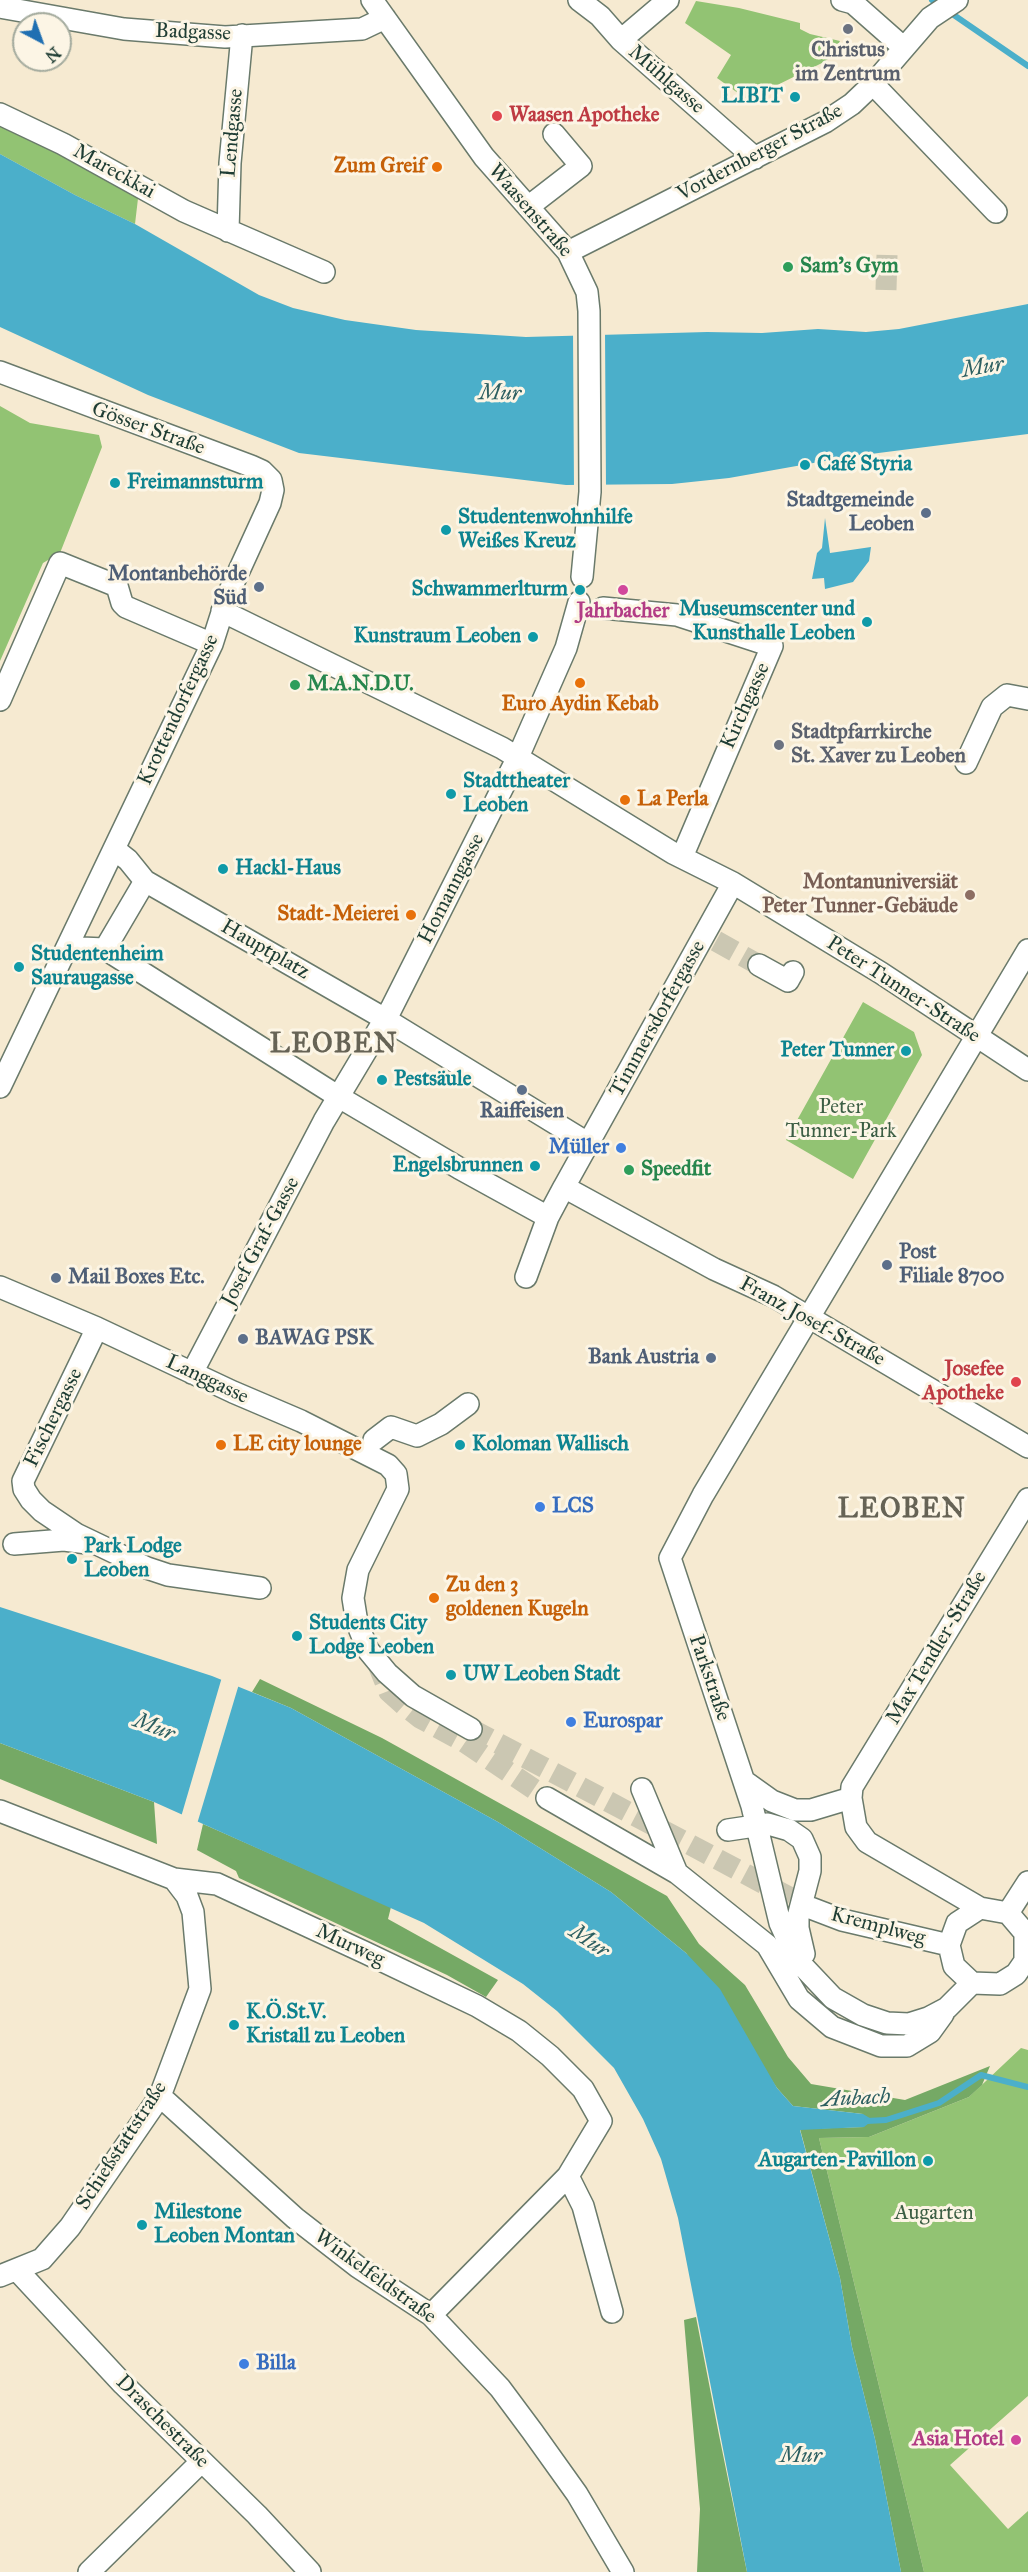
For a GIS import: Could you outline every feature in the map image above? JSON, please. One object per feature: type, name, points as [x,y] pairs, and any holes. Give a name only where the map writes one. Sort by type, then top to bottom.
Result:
[{"type":"street","name":"Waasenstraße","points":[[372,0],[484,158],[568,252],[587,292],[590,492],[582,577]]},
{"type":"street","name":"Mühlgasse","points":[[579,0],[600,16],[621,40],[755,158]]},
{"type":"street","points":[[621,40],[668,0]]},
{"type":"street","points":[[842,0],[853,3],[904,48]]},
{"type":"street","name":"Vordernberger Straße","points":[[568,252],[755,158],[802,144],[873,84],[930,18],[957,0]]},
{"type":"street","name":"Badgasse","points":[[0,7],[124,29],[225,37],[362,28],[385,18]]},
{"type":"street","name":"Lendgasse","points":[[228,231],[230,163],[242,35]]},
{"type":"street","points":[[873,84],[996,212]]},
{"type":"street","name":"Mareckkai","points":[[0,114],[63,144],[184,211],[324,272]]},
{"type":"street","points":[[528,207],[581,166],[554,134]]},
{"type":"street","name":"Gösser Straße","points":[[0,372],[262,471],[271,480],[273,490],[270,503]]},
{"type":"street","name":"Krottendorfergasse","points":[[114,849],[212,644],[222,611],[270,503]]},
{"type":"street","points":[[0,700],[60,563],[117,586],[122,603],[126,607],[212,644]]},
{"type":"street","name":"Homanngasse","points":[[388,1014],[518,757],[566,648],[579,602]]},
{"type":"street","name":"Kirchgasse","points":[[603,608],[677,615],[772,646],[678,855]]},
{"type":"street","name":"Peter Tunner-Straße","points":[[222,611],[518,757],[734,891],[881,973],[976,1038],[1028,1070]]},
{"type":"street","points":[[966,762],[992,707],[1007,695],[1028,699]]},
{"type":"street","points":[[0,1087],[114,849]]},
{"type":"street","name":"Hauptplatz","points":[[114,849],[128,860],[145,880],[388,1014],[591,1141]]},
{"type":"street","points":[[105,949],[145,880]]},
{"type":"street","name":"Timmersdorfergasse","points":[[591,1141],[710,938],[734,891]]},
{"type":"street","points":[[70,943],[81,948],[105,949],[334,1104],[549,1217]]},
{"type":"street","name":"Parkstraße","points":[[947,2008],[909,2025],[887,2023],[863,2015],[833,1998],[797,1960],[780,1923],[744,1781],[670,1558],[703,1495],[1028,950]]},
{"type":"street","points":[[759,965],[788,981],[793,972]]},
{"type":"street","points":[[334,1104],[388,1014]]},
{"type":"street","name":"Josef Graf-Gasse","points":[[192,1373],[334,1104]]},
{"type":"street","points":[[526,1277],[549,1217],[564,1186],[591,1141]]},
{"type":"street","name":"Franz Josef-Straße","points":[[564,1186],[714,1269],[779,1300],[1028,1447]]},
{"type":"street","name":"Langgasse","points":[[0,1287],[97,1328],[301,1421],[388,1465],[396,1474],[398,1489],[358,1570],[353,1598],[363,1638],[377,1662],[413,1696],[471,1729]]},
{"type":"street","name":"Fischergasse","points":[[97,1328],[23,1481],[24,1489],[42,1511],[76,1534],[147,1568],[168,1575],[260,1588]]},
{"type":"street","points":[[374,1440],[391,1426],[417,1436],[441,1424],[468,1404]]},
{"type":"street","name":"Max Tendler-Straße","points":[[850,1798],[852,1787],[1028,1499]]},
{"type":"street","name":"Fischergasse","points":[[14,1544],[64,1540],[97,1544]]},
{"type":"street","points":[[744,1781],[772,1801],[795,1810],[811,1810],[850,1798],[856,1827],[867,1842],[980,1908],[1008,1913],[1025,1933],[1026,1961],[1016,1974],[1000,1984],[972,1983],[954,1966],[949,1945],[957,1923],[980,1908]]},
{"type":"street","points":[[642,1789],[676,1873]]},
{"type":"street","points":[[547,1798],[676,1873],[767,1945],[799,1999],[832,2027],[881,2046],[907,2046],[930,2031],[947,2008],[972,1983]]},
{"type":"street","name":"Murweg","points":[[0,1811],[174,1879],[217,1884],[477,2006],[519,2031],[550,2056],[583,2089],[602,2121],[568,2176],[431,2315]]},
{"type":"street","points":[[728,1830],[768,1824],[789,1830],[802,1839],[806,1847],[810,1871],[800,1905],[798,1928],[808,1972]]},
{"type":"street","name":"Schießstattstraße","points":[[9,2273],[42,2259],[70,2227],[160,2096],[200,1989],[193,1912],[187,1896],[174,1879]]},
{"type":"street","points":[[1008,1913],[1028,1882]]},
{"type":"street","name":"Kremplweg","points":[[808,1907],[852,1923],[949,1945]]},
{"type":"street","name":"Winkelfeldstraße","points":[[160,2096],[296,2218],[358,2267],[431,2315],[500,2388],[532,2431],[577,2494],[622,2572]]},
{"type":"street","points":[[568,2176],[583,2206],[612,2312]]},
{"type":"street","name":"Draschestraße","points":[[9,2273],[257,2516],[310,2572]]},
{"type":"street","points":[[89,2572],[201,2462]]},
{"type":"green space","points":[[696,1],[739,8],[800,23],[800,29],[810,34],[840,41],[832,56],[824,62],[749,101],[717,78],[731,55],[685,23]]},
{"type":"green space","points":[[0,122],[139,190],[135,224],[75,195],[0,154]]},
{"type":"green space","points":[[0,406],[30,423],[99,435],[102,447],[60,553],[43,563],[0,661]]},
{"type":"green space","name":"Peter Tunner-Park","points":[[863,1002],[914,1032],[922,1055],[853,1179],[786,1140]]},
{"type":"green space","points":[[260,1679],[382,1738],[667,1896],[699,1944],[745,1985],[788,2057],[811,2084],[905,2100],[990,2066],[982,2085],[969,2097],[869,2137],[819,2138],[924,2572],[901,2572],[875,2439],[852,2347],[840,2278],[800,2129],[864,2127],[863,2114],[793,2106],[777,2088],[686,1953],[611,1892],[498,1822],[291,1708],[252,1692]]},
{"type":"green space","points":[[0,1743],[154,1802],[157,1844],[0,1779]]},
{"type":"green space","points":[[203,1824],[391,1907],[388,1919],[498,1980],[486,1997],[447,1975],[239,1878],[236,1871],[197,1850]]},
{"type":"green space","name":"Augarten","points":[[1021,2048],[1028,2050],[1028,2396],[950,2465],[1008,2529],[1028,2511],[1028,2572],[924,2572],[819,2138],[869,2137],[969,2097]]},
{"type":"green space","points":[[696,2317],[747,2572],[697,2572],[700,2509],[684,2320]]},
{"type":"water","points":[[0,154],[75,195],[135,224],[259,295],[293,308],[345,320],[416,330],[526,337],[707,332],[762,333],[818,329],[866,332],[899,329],[1028,304],[1028,434],[847,457],[729,478],[672,484],[566,485],[299,453],[148,395],[0,327]]},
{"type":"water","points":[[825,518],[830,553],[871,547],[869,561],[853,582],[825,589],[824,578],[812,579],[817,553],[822,548]]},
{"type":"water","name":"Mur","points":[[0,1607],[212,1676],[291,1708],[498,1822],[611,1892],[686,1953],[720,1989],[777,2088],[793,2106],[863,2114],[873,2120],[864,2127],[800,2130],[840,2278],[852,2347],[875,2439],[901,2572],[747,2572],[678,2218],[661,2159],[643,2119],[614,2068],[557,2011],[523,1984],[424,1923],[154,1802],[0,1743]]},
{"type":"pier","points":[[605,331],[606,488],[574,488],[573,332]]},
{"type":"pier","points":[[222,1677],[239,1684],[197,1824],[181,1817]]},
{"type":"waterway","points":[[932,0],[1028,66]]},
{"type":"waterway","name":"Aubach","points":[[867,2121],[886,2120],[939,2103],[981,2075],[1028,2087]]},
{"type":"tunnel","points":[[886,290],[887,255]]},
{"type":"tunnel","points":[[716,941],[759,965]]},
{"type":"tunnel","points":[[377,1662],[389,1692],[406,1707],[420,1718],[464,1742],[547,1798]]},
{"type":"tunnel","points":[[471,1729],[808,1907]]},
{"type":"place","name":"Christus im Zentrum","points":[[848,29]]},
{"type":"place","name":"LIBIT","points":[[795,97]]},
{"type":"place","name":"Waasen Apotheke","points":[[497,116]]},
{"type":"place","name":"Zum Greif","points":[[437,167]]},
{"type":"place","name":"Sam's Gym","points":[[788,267]]},
{"type":"place","name":"Café Styria","points":[[805,465]]},
{"type":"place","name":"Freimannsturm","points":[[115,483]]},
{"type":"place","name":"Stadtgemeinde Leoben","points":[[926,513]]},
{"type":"place","name":"Studentenwohnhilfe Weißes Kreuz","points":[[446,530]]},
{"type":"place","name":"Montanbehörde Süd","points":[[259,587]]},
{"type":"place","name":"Schwammerlturm","points":[[580,590]]},
{"type":"place","name":"Jahrbacher","points":[[623,590]]},
{"type":"place","name":"Museumscenter und Kunsthalle Leoben","points":[[867,622]]},
{"type":"place","name":"Kunstraum Leoben","points":[[533,637]]},
{"type":"place","name":"Euro Aydin Kebab","points":[[580,683]]},
{"type":"place","name":"M.A.N.D.U.","points":[[295,685]]},
{"type":"place","name":"Stadtpfarrkirche St. Xaver zu Leoben","points":[[779,745]]},
{"type":"place","name":"Stadttheater Leoben","points":[[451,794]]},
{"type":"place","name":"La Perla","points":[[625,800]]},
{"type":"place","name":"Hackl-Haus","points":[[223,869]]},
{"type":"place","name":"Montanuniversiät Peter Tunner-Gebäude","points":[[970,895]]},
{"type":"place","name":"Stadt-Meierei","points":[[411,915]]},
{"type":"place","name":"Studentenheim Sauraugasse","points":[[19,967]]},
{"type":"place","name":"Peter Tunner","points":[[906,1051]]},
{"type":"place","name":"Pestsäule","points":[[382,1080]]},
{"type":"place","name":"Raiffeisen","points":[[522,1090]]},
{"type":"place","name":"Müller","points":[[621,1148]]},
{"type":"place","name":"Engelsbrunnen","points":[[535,1166]]},
{"type":"place","name":"Speedfit","points":[[629,1170]]},
{"type":"place","name":"Post Filiale 8700","points":[[887,1265]]},
{"type":"place","name":"Mail Boxes Etc.","points":[[56,1278]]},
{"type":"place","name":"BAWAG PSK","points":[[243,1339]]},
{"type":"place","name":"Bank Austria","points":[[711,1358]]},
{"type":"place","name":"Josefee Apotheke","points":[[1016,1382]]},
{"type":"place","name":"LE city lounge","points":[[221,1445]]},
{"type":"place","name":"Koloman Wallisch","points":[[460,1445]]},
{"type":"place","name":"LCS","points":[[540,1507]]},
{"type":"place","name":"Park Lodge Leoben","points":[[72,1559]]},
{"type":"place","name":"Zu den 3 goldenen Kugeln","points":[[434,1598]]},
{"type":"place","name":"Students City Lodge Leoben","points":[[297,1636]]},
{"type":"place","name":"UW Leoben Stadt","points":[[451,1675]]},
{"type":"place","name":"Eurospar","points":[[571,1722]]},
{"type":"place","name":"K.Ö.St.V. Kristall zu Leoben","points":[[234,2025]]},
{"type":"place","name":"Augarten-Pavillon","points":[[928,2161]]},
{"type":"place","name":"Milestone Leoben Montan","points":[[142,2225]]},
{"type":"place","name":"Billa","points":[[244,2364]]},
{"type":"place","name":"Asia Hotel","points":[[1016,2440]]},
{"type":"district","name":"LEOBEN","points":[[334,1045]]},
{"type":"district","name":"LEOBEN","points":[[902,1510]]}]
